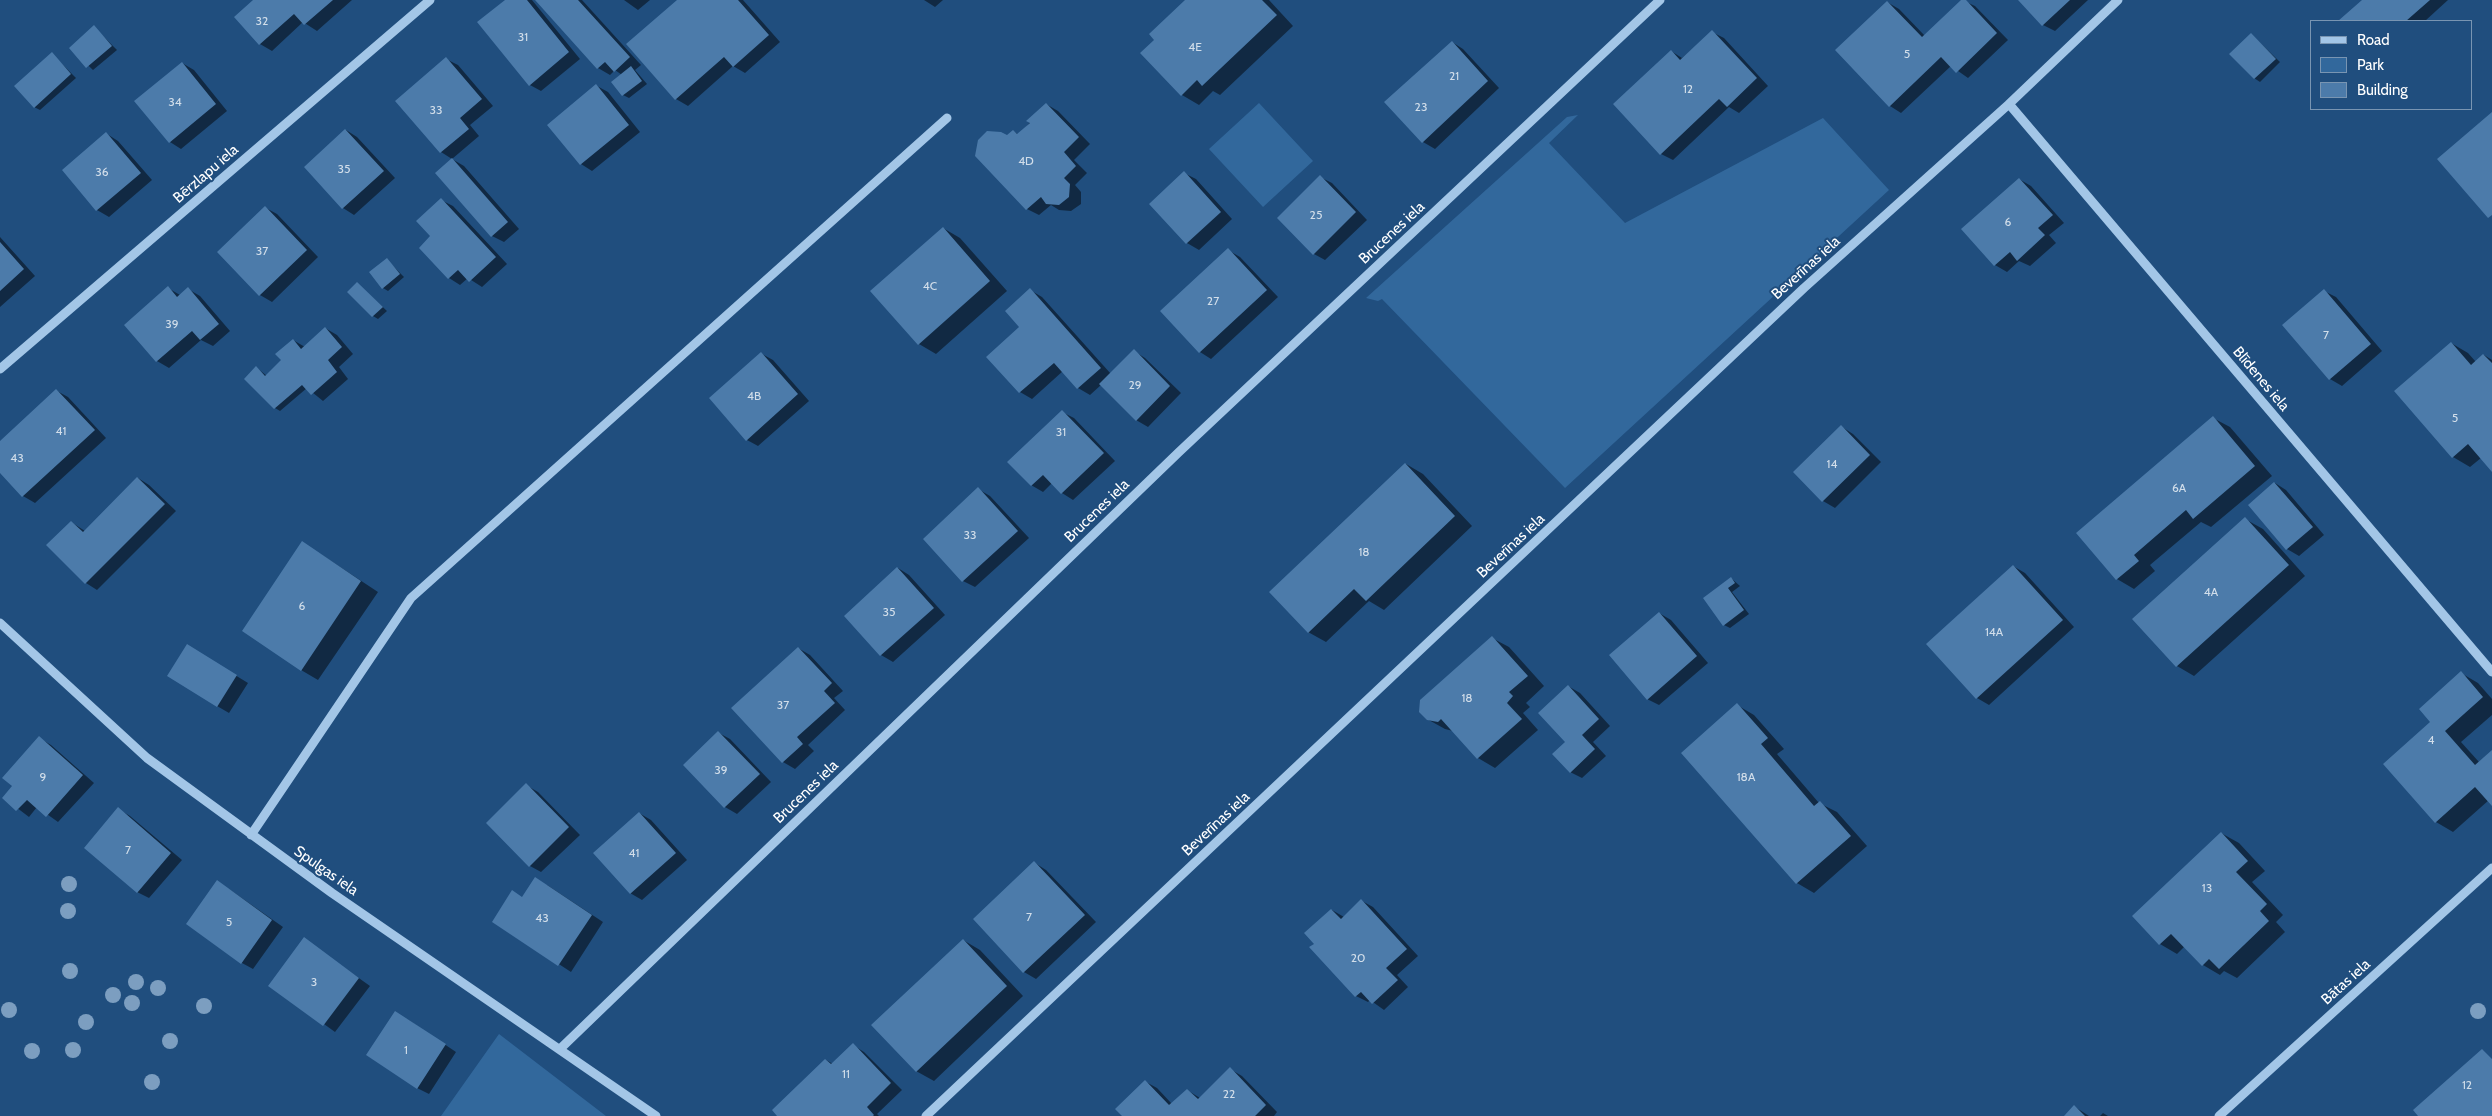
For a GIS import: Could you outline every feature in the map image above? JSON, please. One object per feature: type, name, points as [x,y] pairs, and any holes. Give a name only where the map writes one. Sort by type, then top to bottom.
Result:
[{"type":"street","name":"Bērzlapu iela","points":[[0,369],[430,0]]},
{"type":"street","name":"Brucenes iela","points":[[560,1049],[1172,459],[1660,0]]},
{"type":"street","name":"Beverīnas iela","points":[[926,1116],[1804,288],[2009,104],[2118,0]]},
{"type":"street","name":"Blīdenes iela","points":[[2009,104],[2492,672]]},
{"type":"street","points":[[251,835],[411,598],[947,118]]},
{"type":"street","name":"Spulgas iela","points":[[0,623],[147,758],[332,893],[656,1116]]},
{"type":"street","name":"Bātas iela","points":[[2219,1116],[2492,868]]},
{"type":"green space","points":[[1259,103],[1313,161],[1263,207],[1209,149]]},
{"type":"green space","points":[[1578,115],[1549,143],[1625,223],[1823,118],[1889,190],[1565,488],[1382,299],[1378,301],[1366,298],[1567,117]]},
{"type":"green space","points":[[499,1034],[606,1116],[441,1116]]},
{"type":"building","points":[[253,0],[333,0],[304,25],[294,14],[259,45],[234,17]]},
{"type":"building","points":[[505,0],[527,0],[569,52],[529,86],[477,22]]},
{"type":"building","points":[[535,0],[578,0],[630,57],[614,72],[605,62],[597,69]]},
{"type":"building","points":[[677,0],[738,0],[769,35],[733,67],[724,57],[675,100],[626,44]]},
{"type":"building","points":[[1185,0],[1262,0],[1277,15],[1202,86],[1197,80],[1181,96],[1140,53],[1154,40],[1149,34]]},
{"type":"building","points":[[1961,0],[1966,0],[1997,33],[1956,73],[1941,57],[1889,107],[1835,50],[1887,1],[1922,37]]},
{"type":"building","points":[[2018,0],[2070,0],[2042,26]]},
{"type":"building","points":[[2362,0],[2430,0],[2407,20],[2339,20]]},
{"type":"building","points":[[94,25],[112,46],[86,68],[69,48]]},
{"type":"building","points":[[1712,30],[1757,78],[1727,107],[1719,99],[1660,155],[1613,104],[1671,50],[1680,60]]},
{"type":"building","points":[[2251,33],[2276,59],[2254,79],[2229,54]]},
{"type":"building","points":[[1452,41],[1488,81],[1422,143],[1384,102]]},
{"type":"building","points":[[52,52],[71,74],[34,108],[14,86]]},
{"type":"building","points":[[446,57],[482,99],[460,118],[469,129],[440,153],[395,101]]},
{"type":"building","points":[[182,62],[216,104],[169,143],[134,101]]},
{"type":"building","points":[[631,66],[642,81],[622,96],[611,82]]},
{"type":"building","points":[[596,84],[629,125],[580,165],[547,125]]},
{"type":"building","points":[[1046,103],[1079,137],[1064,152],[1076,166],[1064,178],[1070,184],[1069,197],[1059,205],[1046,204],[1041,197],[1026,210],[975,156],[978,140],[987,131],[1001,132],[1007,135],[1013,130],[1017,134],[1030,123],[1026,121]]},
{"type":"building","points":[[2492,112],[2492,215],[2488,218],[2437,159]]},
{"type":"building","points":[[345,129],[384,171],[342,209],[304,167]]},
{"type":"building","points":[[106,132],[141,173],[96,211],[62,170]]},
{"type":"building","points":[[452,158],[508,222],[491,237],[435,173]]},
{"type":"building","points":[[1184,171],[1221,212],[1186,244],[1149,204]]},
{"type":"building","points":[[1320,175],[1356,212],[1313,255],[1277,218]]},
{"type":"building","points":[[2019,178],[2053,215],[2038,228],[2045,235],[2017,261],[2010,252],[1994,266],[1961,229]]},
{"type":"building","points":[[441,198],[496,257],[469,282],[458,270],[448,279],[419,248],[430,236],[416,221]]},
{"type":"building","points":[[265,206],[307,250],[259,296],[217,252]]},
{"type":"building","points":[[943,227],[990,281],[918,345],[870,291]]},
{"type":"building","points":[[0,242],[24,269],[0,291]]},
{"type":"building","points":[[1228,248],[1267,290],[1199,353],[1160,311]]},
{"type":"building","points":[[387,258],[400,274],[382,289],[369,272]]},
{"type":"building","points":[[357,282],[383,307],[372,317],[347,292]]},
{"type":"building","points":[[168,286],[177,297],[188,287],[219,324],[200,340],[192,331],[156,362],[124,325]]},
{"type":"building","points":[[1030,288],[1101,368],[1077,389],[1054,363],[1019,393],[986,357],[1019,327],[1005,311]]},
{"type":"building","points":[[2324,289],[2371,344],[2329,380],[2282,325]]},
{"type":"building","points":[[325,327],[342,347],[328,360],[337,372],[311,395],[302,385],[274,409],[244,379],[256,366],[265,376],[281,360],[275,354],[293,339],[301,349]]},
{"type":"building","points":[[2451,342],[2471,365],[2483,354],[2492,363],[2492,472],[2468,444],[2452,458],[2394,391]]},
{"type":"building","points":[[1134,349],[1170,386],[1136,421],[1099,384]]},
{"type":"building","points":[[761,352],[798,394],[746,441],[709,398]]},
{"type":"building","points":[[56,389],[95,430],[22,497],[0,473],[0,441]]},
{"type":"building","points":[[1062,410],[1104,453],[1061,494],[1043,475],[1031,486],[1007,462]]},
{"type":"building","points":[[2213,416],[2255,466],[2193,519],[2186,510],[2134,555],[2139,561],[2116,580],[2076,533]]},
{"type":"building","points":[[1841,425],[1870,455],[1822,502],[1793,472]]},
{"type":"building","points":[[1405,463],[1455,516],[1366,601],[1354,589],[1308,633],[1269,592]]},
{"type":"building","points":[[137,477],[165,504],[85,584],[46,545],[71,521],[83,532]]},
{"type":"building","points":[[2274,482],[2313,527],[2286,550],[2248,505]]},
{"type":"building","points":[[978,487],[1018,531],[962,582],[923,539]]},
{"type":"building","points":[[2245,517],[2289,565],[2176,667],[2132,619]]},
{"type":"building","points":[[302,541],[361,581],[301,671],[242,631]]},
{"type":"building","points":[[2013,565],[2063,620],[1976,699],[1926,644]]},
{"type":"building","points":[[897,567],[934,608],[880,656],[844,616]]},
{"type":"building","points":[[1731,577],[1735,583],[1728,588],[1744,610],[1723,626],[1703,598]]},
{"type":"building","points":[[1659,612],[1697,656],[1647,700],[1609,655]]},
{"type":"building","points":[[1492,636],[1528,676],[1509,692],[1513,696],[1507,703],[1522,719],[1477,759],[1441,719],[1438,722],[1427,720],[1419,712],[1420,700]]},
{"type":"building","points":[[187,644],[237,675],[217,707],[167,676]]},
{"type":"building","points":[[798,647],[832,683],[824,691],[835,703],[797,737],[803,744],[782,763],[731,708]]},
{"type":"building","points":[[2461,671],[2483,697],[2445,731],[2475,765],[2492,750],[2492,806],[2475,787],[2435,823],[2383,764],[2430,722],[2419,709]]},
{"type":"building","points":[[1568,685],[1599,719],[1582,735],[1595,749],[1570,773],[1552,754],[1565,742],[1538,713]]},
{"type":"building","points":[[1737,703],[1768,738],[1761,744],[1814,806],[1820,801],[1851,836],[1796,884],[1681,753]]},
{"type":"building","points":[[718,731],[760,774],[724,808],[683,765]]},
{"type":"building","points":[[39,736],[83,775],[46,817],[27,800],[16,811],[2,798],[12,786],[2,778]]},
{"type":"building","points":[[526,783],[569,827],[529,867],[486,823]]},
{"type":"building","points":[[118,807],[171,853],[137,893],[84,848]]},
{"type":"building","points":[[639,812],[676,853],[630,894],[593,853]]},
{"type":"building","points":[[2221,832],[2248,861],[2236,872],[2267,904],[2260,911],[2269,921],[2219,969],[2209,959],[2202,966],[2171,934],[2159,945],[2132,916]]},
{"type":"building","points":[[1034,861],[1085,915],[1023,973],[973,919]]},
{"type":"building","points":[[535,877],[592,915],[558,966],[492,922],[512,890],[522,897]]},
{"type":"building","points":[[217,880],[272,920],[241,964],[186,924]]},
{"type":"building","points":[[1361,899],[1407,949],[1386,968],[1398,980],[1372,1004],[1361,992],[1355,997],[1309,947],[1314,944],[1304,933],[1331,909],[1341,919]]},
{"type":"building","points":[[304,937],[359,978],[323,1026],[268,986]]},
{"type":"building","points":[[963,939],[1007,986],[916,1072],[871,1025]]},
{"type":"building","points":[[395,1011],[446,1044],[417,1089],[366,1055]]},
{"type":"building","points":[[853,1043],[891,1083],[867,1107],[873,1116],[777,1116],[772,1110],[825,1059],[831,1064]]},
{"type":"building","points":[[2482,1049],[2492,1059],[2492,1116],[2418,1116],[2413,1110]]},
{"type":"building","points":[[1230,1067],[1266,1105],[1255,1116],[1122,1116],[1115,1109],[1145,1080],[1169,1105],[1187,1089],[1198,1099]]},
{"type":"building","points":[[2074,1105],[2085,1116],[2064,1116]]}]
